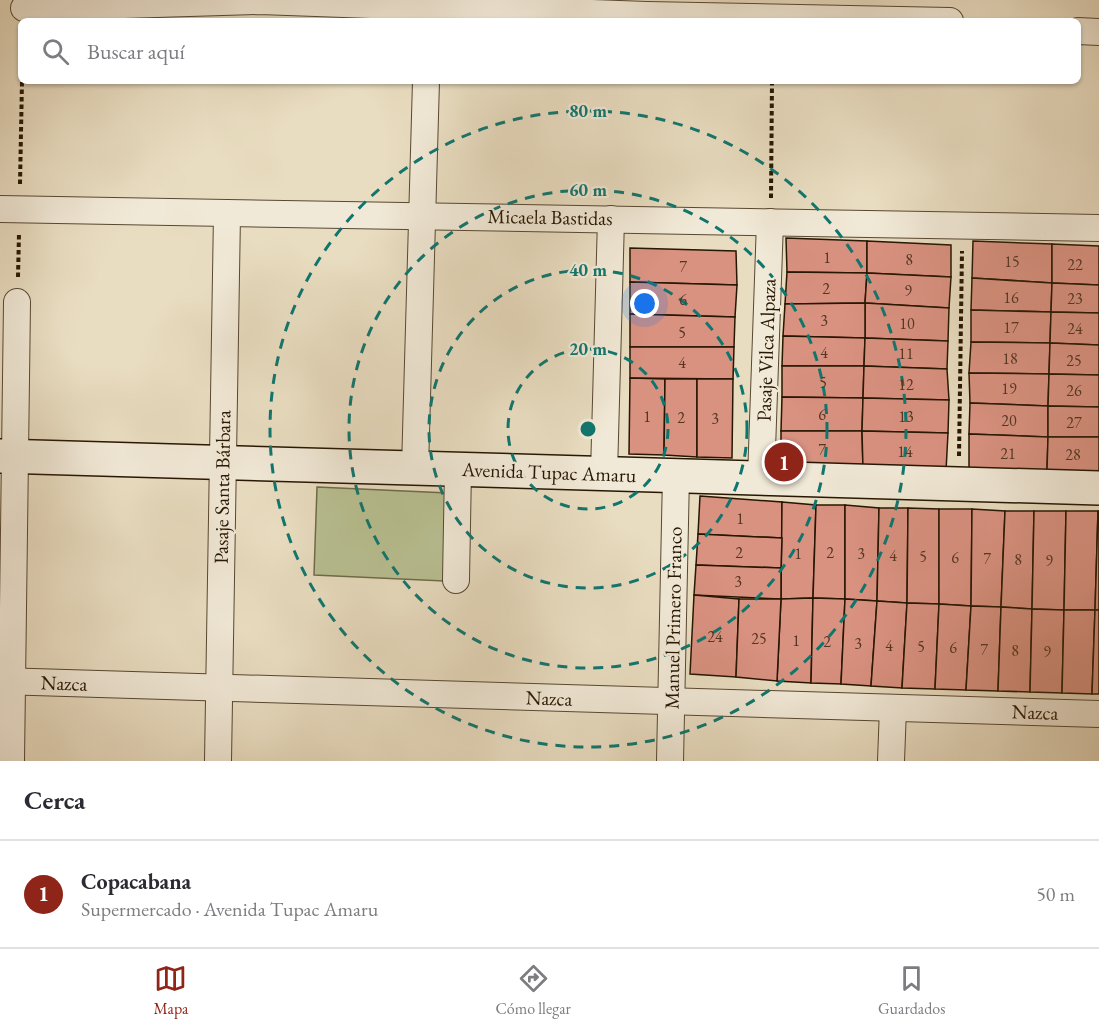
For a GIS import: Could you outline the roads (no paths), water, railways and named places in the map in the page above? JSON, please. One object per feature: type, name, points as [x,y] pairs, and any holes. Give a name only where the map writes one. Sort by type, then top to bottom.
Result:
[{"type":"street","points":[[24,8],[260,1],[365,3],[428,15],[764,8],[907,18]]},
{"type":"street","points":[[1081,31],[1099,32]]},
{"type":"street","points":[[415,468],[426,84]]},
{"type":"street","name":"Micaela Bastidas","points":[[0,209],[1099,228]]},
{"type":"street","name":"Pasaje Santa Bárbara","points":[[218,761],[227,214]]},
{"type":"street","points":[[604,473],[611,219]]},
{"type":"street","name":"Pasaje Vilca Alpaza","points":[[761,478],[771,222]]},
{"type":"street","points":[[11,761],[6,681],[8,456],[17,302]]},
{"type":"street","name":"Avenida Tupac Amaru","points":[[8,456],[1099,488]]},
{"type":"street","points":[[456,580],[458,469]]},
{"type":"street","name":"Manuel Primero Franco","points":[[670,761],[676,475]]},
{"type":"street","name":"Nazca","points":[[6,681],[1099,714]]},
{"type":"street","points":[[891,761],[893,708]]},
{"type":"place","name":"Copacabana","points":[[784,462]]}]
